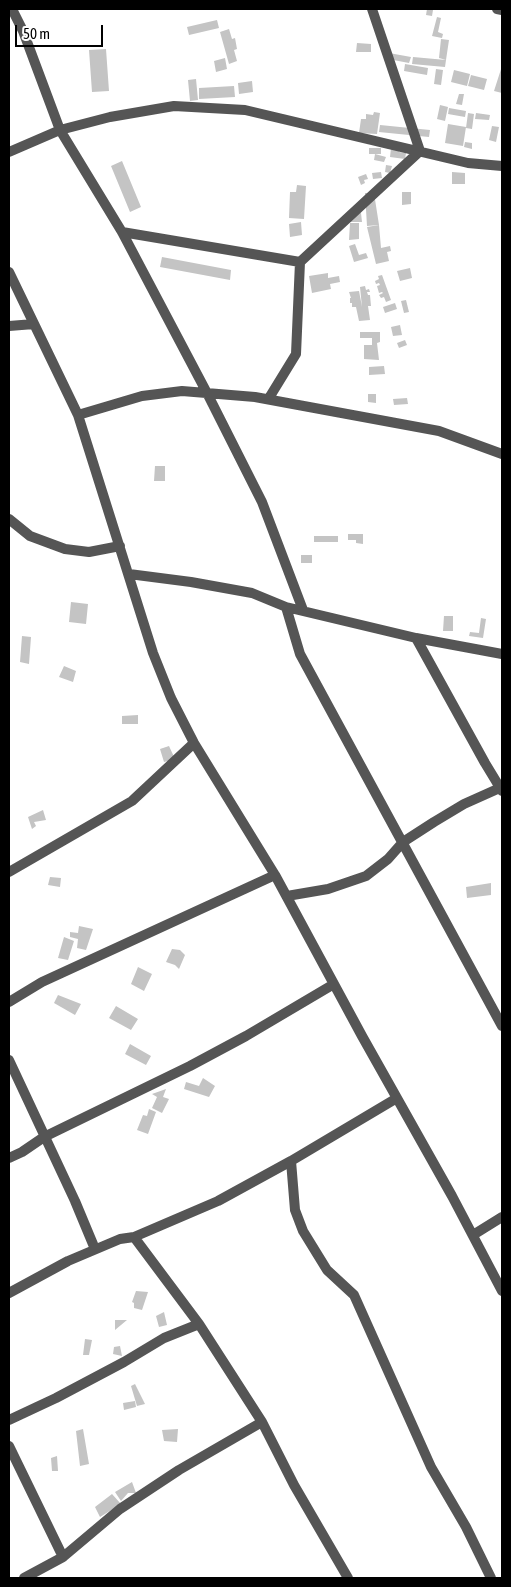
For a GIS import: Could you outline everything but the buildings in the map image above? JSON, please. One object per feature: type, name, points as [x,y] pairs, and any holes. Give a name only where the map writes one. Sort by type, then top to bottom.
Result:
[{"type":"street","points":[[12,9],[23,31],[60,130],[122,232],[262,502],[303,610]]},
{"type":"street","points":[[372,9],[420,151]]},
{"type":"street","points":[[497,9],[502,10]]},
{"type":"street","points":[[9,152],[60,130],[110,117],[174,106],[245,110],[468,163],[502,166]]},
{"type":"street","points":[[269,398],[296,354],[300,262],[420,151]]},
{"type":"street","points":[[122,232],[300,262]]},
{"type":"street","points":[[9,272],[78,415],[153,653],[170,698],[194,743],[287,896],[502,1291]]},
{"type":"street","points":[[9,326],[34,324]]},
{"type":"street","points":[[78,415],[142,396],[182,391],[269,398],[439,431],[502,454]]},
{"type":"street","points":[[9,519],[30,536],[65,549],[89,552],[120,546]]},
{"type":"street","points":[[129,574],[191,582],[252,593],[286,606],[416,638],[502,654]]},
{"type":"street","points":[[286,606],[300,654],[502,1026]]},
{"type":"street","points":[[287,896],[328,888],[366,876],[388,859],[403,842],[464,804],[502,788],[485,763],[416,638]]},
{"type":"street","points":[[9,872],[132,801],[194,743]]},
{"type":"street","points":[[9,1002],[42,982],[275,875]]},
{"type":"street","points":[[9,1158],[22,1152],[44,1137],[190,1066],[246,1036],[334,984]]},
{"type":"street","points":[[9,1060],[76,1201],[95,1249]]},
{"type":"street","points":[[9,1294],[68,1261],[120,1239],[134,1237],[218,1201],[291,1161],[397,1098]]},
{"type":"street","points":[[291,1161],[296,1210],[304,1231],[327,1270],[354,1295],[431,1467],[466,1527],[491,1578]]},
{"type":"street","points":[[473,1235],[502,1217]]},
{"type":"street","points":[[134,1237],[199,1324],[262,1422],[294,1486],[348,1578]]},
{"type":"street","points":[[9,1420],[56,1398],[124,1362],[164,1338],[199,1324]]},
{"type":"street","points":[[24,1578],[63,1557],[120,1509],[179,1470],[262,1422]]},
{"type":"street","points":[[9,1446],[63,1557]]}]
